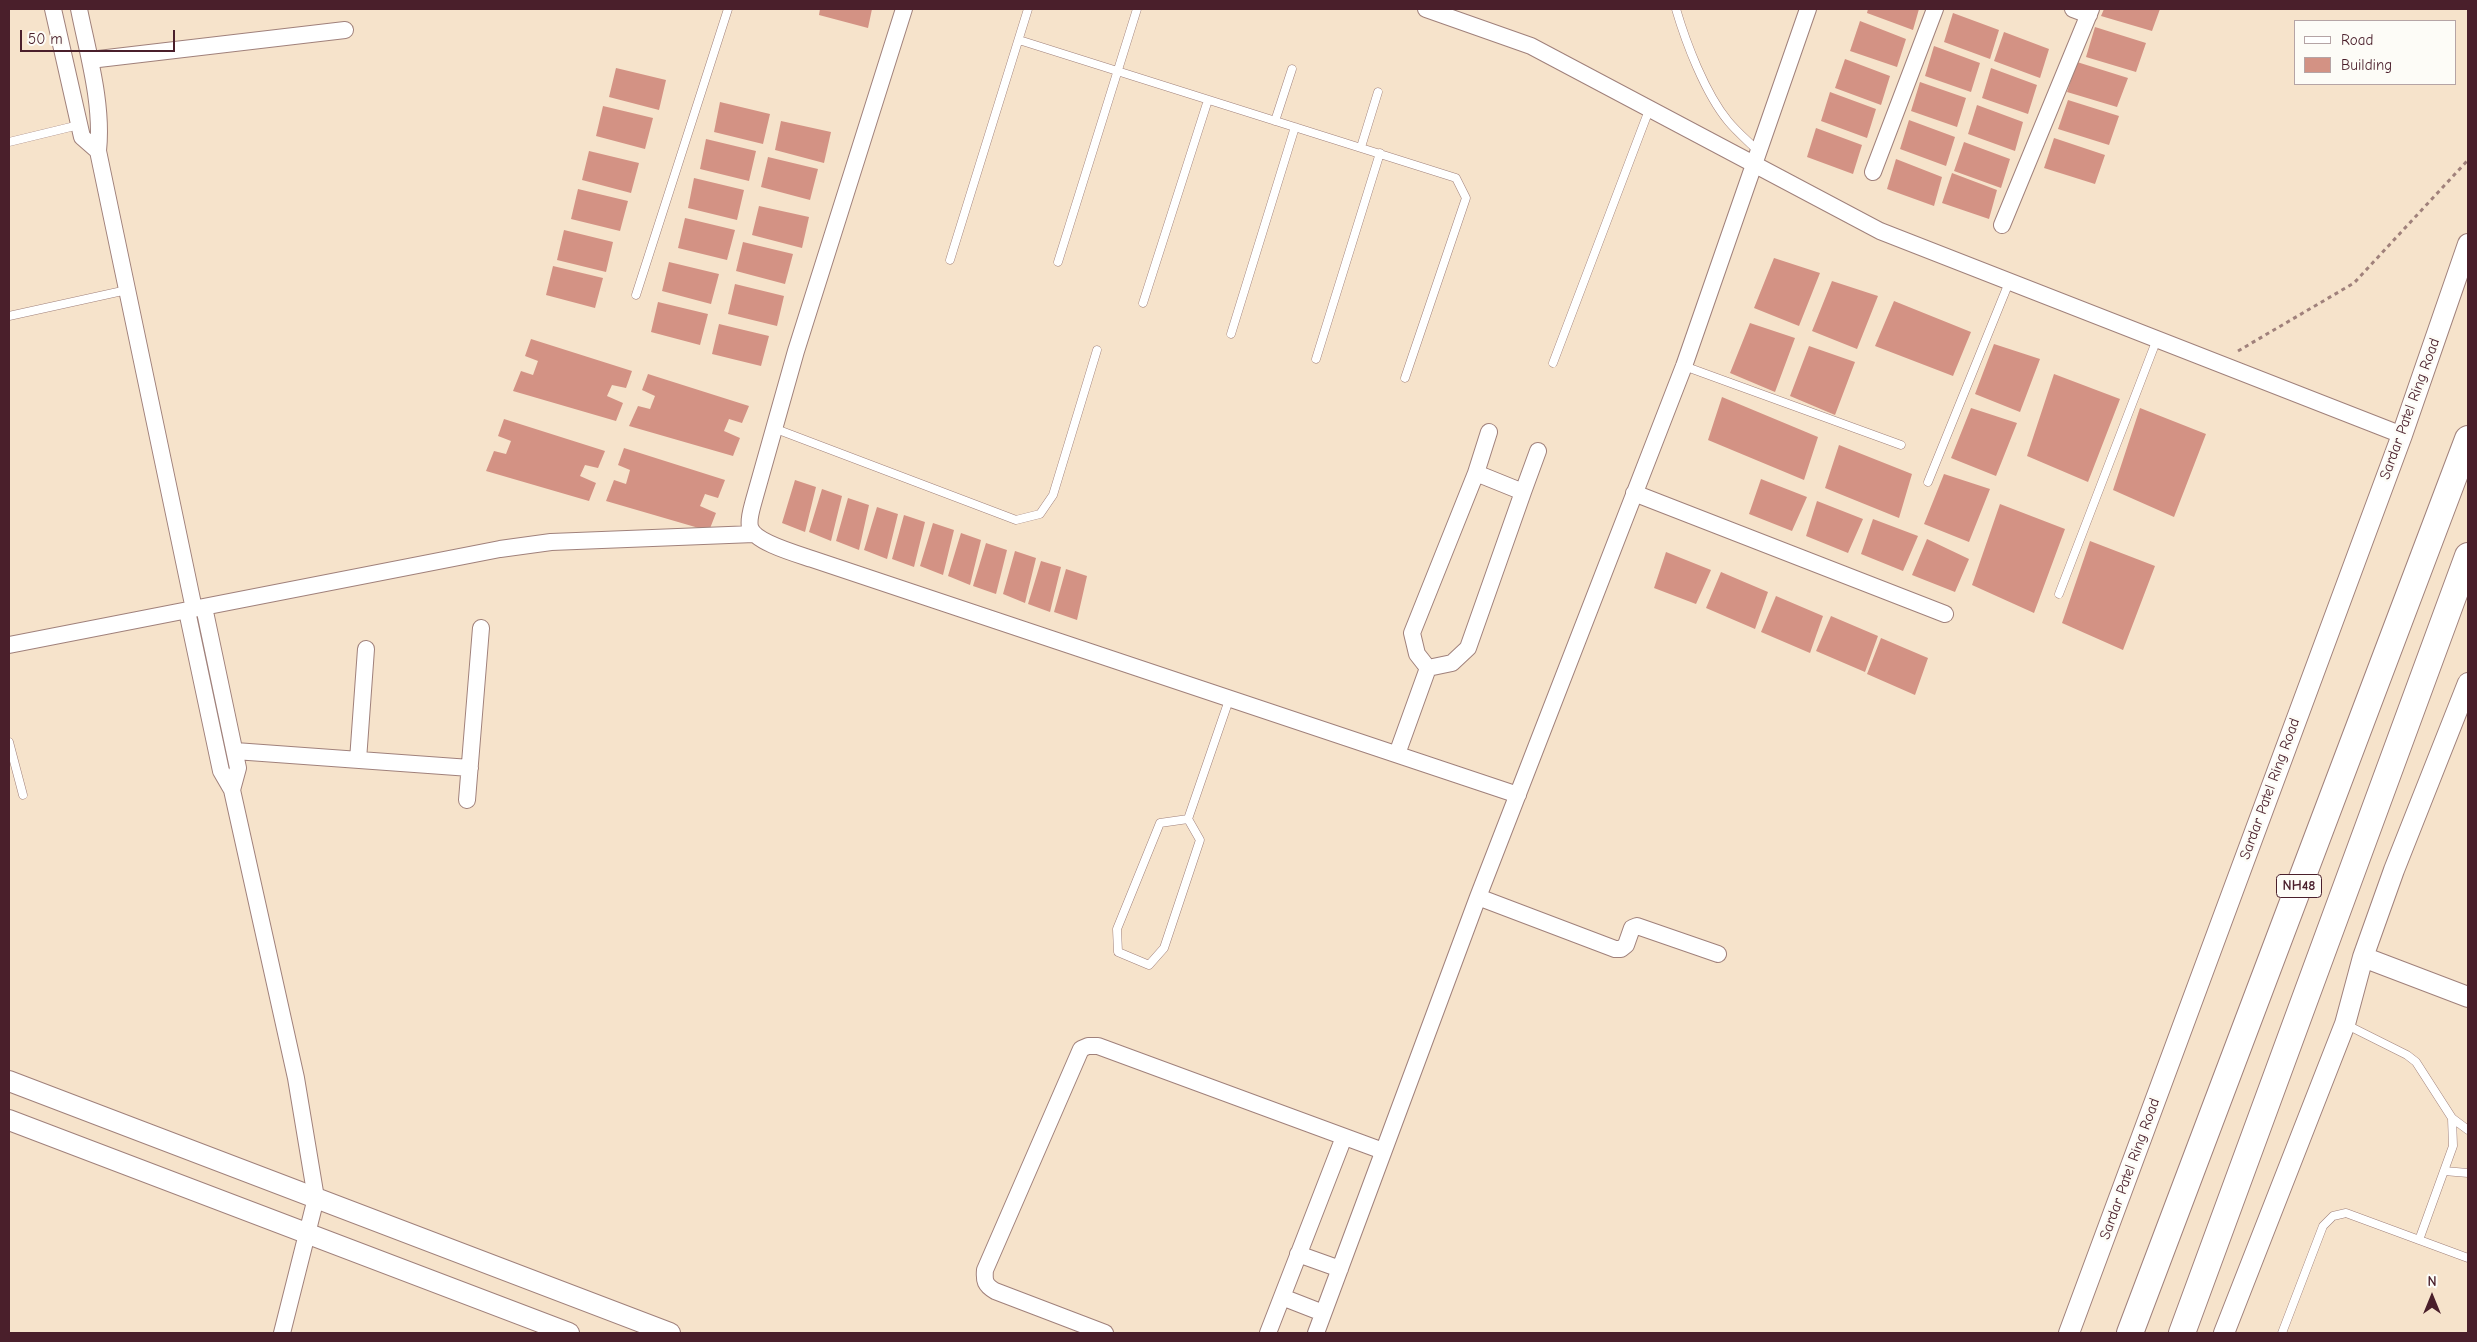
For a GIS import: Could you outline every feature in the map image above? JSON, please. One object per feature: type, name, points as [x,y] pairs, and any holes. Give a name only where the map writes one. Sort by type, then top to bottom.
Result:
[{"type":"highway","name":"NH48","points":[[2130,1333],[2468,439]]},
{"type":"highway","name":"NH48","points":[[2182,1333],[2468,556]]},
{"type":"street","points":[[53,9],[82,137],[98,151]]},
{"type":"street","points":[[78,9],[90,60],[100,132],[98,151],[195,609],[221,771],[232,790],[296,1078],[316,1198],[282,1333]]},
{"type":"street","points":[[904,9],[796,351],[776,429],[749,521],[754,534],[763,541],[812,559],[1230,697],[1518,795]]},
{"type":"street","points":[[1426,9],[1531,46],[1649,110],[1756,158],[1880,231],[2402,434]]},
{"type":"street","points":[[1316,1333],[1478,897],[1684,366],[1808,9]]},
{"type":"street","points":[[1872,172],[1935,9]]},
{"type":"street","points":[[2002,224],[2090,12],[2072,9]]},
{"type":"street","points":[[90,60],[345,30]]},
{"type":"street","name":"Sardar Patel Ring Road","points":[[2069,1333],[2402,434],[2468,244]]},
{"type":"street","points":[[1428,668],[1416,654],[1412,633],[1476,473],[1489,432]]},
{"type":"street","points":[[1428,668],[1452,663],[1468,648],[1538,451]]},
{"type":"street","points":[[1476,473],[1523,492]]},
{"type":"street","points":[[1634,493],[1945,614]]},
{"type":"street","points":[[9,645],[500,548],[543,543],[754,534]]},
{"type":"street","points":[[195,609],[235,751],[238,768],[232,790]]},
{"type":"street","points":[[467,800],[481,628]]},
{"type":"street","points":[[358,760],[366,649]]},
{"type":"street","points":[[1397,754],[1428,668]]},
{"type":"street","points":[[2224,1333],[2346,1024],[2363,957],[2394,870],[2468,683]]},
{"type":"street","points":[[235,751],[470,768]]},
{"type":"street","points":[[1478,897],[1615,949],[1621,949],[1626,944],[1632,928],[1637,926],[1718,954]]},
{"type":"street","points":[[2363,957],[2468,997]]},
{"type":"street","points":[[1105,1333],[995,1291],[988,1287],[984,1280],[985,1270],[1081,1049],[1088,1046],[1098,1046],[1383,1152]]},
{"type":"street","points":[[9,1081],[670,1333]]},
{"type":"street","points":[[9,1120],[569,1333]]},
{"type":"street","points":[[1268,1333],[1344,1137]]},
{"type":"street","points":[[1298,1254],[1340,1269]]},
{"type":"street","points":[[1282,1297],[1323,1313]]},
{"type":"lane","points":[[636,296],[728,9]]},
{"type":"lane","points":[[950,260],[1028,9]]},
{"type":"lane","points":[[1058,262],[1137,9]]},
{"type":"lane","points":[[1676,9],[1684,37],[1705,83],[1727,120],[1756,158]]},
{"type":"lane","points":[[1019,40],[1456,178],[1466,198],[1405,378]]},
{"type":"lane","points":[[1275,120],[1292,68]]},
{"type":"lane","points":[[1361,147],[1378,92]]},
{"type":"lane","points":[[1143,303],[1208,100]]},
{"type":"lane","points":[[1553,363],[1649,110]]},
{"type":"lane","points":[[9,142],[79,125]]},
{"type":"lane","points":[[1231,334],[1294,127]]},
{"type":"lane","points":[[1316,359],[1380,153]]},
{"type":"lane","points":[[1928,482],[2010,280]]},
{"type":"lane","points":[[9,316],[127,290]]},
{"type":"lane","points":[[2059,594],[2157,339]]},
{"type":"lane","points":[[776,429],[1016,520],[1040,514],[1053,495],[1097,350]]},
{"type":"lane","points":[[1684,366],[1901,444]]},
{"type":"lane","points":[[1188,819],[1160,823],[1117,929],[1118,952],[1148,965],[1164,948],[1200,840],[1188,819],[1230,697]]},
{"type":"lane","points":[[9,742],[23,795]]},
{"type":"lane","points":[[2346,1024],[2407,1055],[2416,1062],[2452,1118],[2468,1130]]},
{"type":"lane","points":[[2419,1240],[2453,1146],[2452,1118]]},
{"type":"lane","points":[[2444,1171],[2468,1173]]},
{"type":"lane","points":[[2282,1333],[2327,1220],[2346,1213],[2468,1258]]},
{"type":"path","points":[[2218,363],[2354,283],[2468,160]]},
{"type":"building","points":[[820,9],[872,9],[868,28],[819,15]]},
{"type":"building","points":[[1868,9],[1919,9],[1913,30],[1867,13]]},
{"type":"building","points":[[2104,9],[2160,9],[2152,31],[2101,16]]},
{"type":"building","points":[[1953,13],[1999,30],[1990,59],[1944,42]]},
{"type":"building","points":[[1860,21],[1906,39],[1897,67],[1850,51]]},
{"type":"building","points":[[2095,27],[2146,43],[2136,72],[2086,57]]},
{"type":"building","points":[[2004,32],[2049,49],[2040,78],[1994,61]]},
{"type":"building","points":[[1934,46],[1980,63],[1971,92],[1925,76]]},
{"type":"building","points":[[1845,59],[1890,76],[1881,105],[1835,88]]},
{"type":"building","points":[[2077,62],[2128,78],[2117,107],[2067,92]]},
{"type":"building","points":[[616,68],[666,80],[659,110],[609,97]]},
{"type":"building","points":[[1991,68],[2037,85],[2028,114],[1982,98]]},
{"type":"building","points":[[1920,82],[1966,98],[1957,127],[1911,111]]},
{"type":"building","points":[[1830,92],[1876,109],[1867,138],[1821,121]]},
{"type":"building","points":[[2068,100],[2119,116],[2109,145],[2058,129]]},
{"type":"building","points":[[720,102],[770,114],[763,144],[714,132]]},
{"type":"building","points":[[1977,105],[2023,122],[2015,151],[1968,134]]},
{"type":"building","points":[[603,106],[653,118],[645,149],[596,136]]},
{"type":"building","points":[[1909,120],[1955,137],[1946,166],[1900,149]]},
{"type":"building","points":[[781,121],[831,132],[824,163],[775,150]]},
{"type":"building","points":[[1816,128],[1862,145],[1853,174],[1807,157]]},
{"type":"building","points":[[2054,138],[2105,155],[2095,184],[2044,168]]},
{"type":"building","points":[[706,139],[756,151],[749,181],[700,169]]},
{"type":"building","points":[[1964,142],[2010,159],[2001,188],[1954,171]]},
{"type":"building","points":[[589,151],[639,163],[631,193],[582,180]]},
{"type":"building","points":[[768,157],[818,169],[810,200],[761,187]]},
{"type":"building","points":[[1896,159],[1942,177],[1934,206],[1887,189]]},
{"type":"building","points":[[1952,173],[1997,190],[1989,219],[1942,203]]},
{"type":"building","points":[[694,178],[744,190],[737,220],[688,208]]},
{"type":"building","points":[[578,189],[628,201],[620,231],[571,219]]},
{"type":"building","points":[[759,206],[809,217],[802,248],[752,235]]},
{"type":"building","points":[[685,218],[735,230],[727,260],[678,248]]},
{"type":"building","points":[[564,230],[613,242],[606,272],[557,260]]},
{"type":"building","points":[[743,242],[793,254],[785,284],[736,271]]},
{"type":"building","points":[[1774,258],[1820,273],[1799,326],[1754,308]]},
{"type":"building","points":[[669,262],[719,274],[711,304],[662,291]]},
{"type":"building","points":[[553,266],[603,278],[595,308],[546,295]]},
{"type":"building","points":[[1832,281],[1878,296],[1857,349],[1812,331]]},
{"type":"building","points":[[735,284],[784,296],[777,326],[728,314]]},
{"type":"building","points":[[1894,301],[1971,332],[1953,376],[1875,346]]},
{"type":"building","points":[[658,302],[708,314],[700,345],[651,332]]},
{"type":"building","points":[[1750,323],[1795,338],[1775,392],[1730,373]]},
{"type":"building","points":[[719,324],[769,336],[761,366],[712,354]]},
{"type":"building","points":[[531,339],[632,371],[626,388],[612,385],[607,396],[623,403],[616,421],[513,391],[521,371],[533,375],[538,361],[525,356]]},
{"type":"building","points":[[1994,344],[2040,359],[2020,412],[1975,394]]},
{"type":"building","points":[[1809,346],[1855,362],[1835,415],[1790,396]]},
{"type":"building","points":[[648,374],[749,406],[742,423],[729,419],[724,431],[740,438],[733,456],[629,426],[638,406],[650,409],[655,396],[642,390]]},
{"type":"building","points":[[2054,374],[2120,399],[2088,482],[2027,456]]},
{"type":"building","points":[[1722,397],[1818,437],[1804,480],[1708,440]]},
{"type":"building","points":[[1971,408],[2017,423],[1996,476],[1951,458]]},
{"type":"building","points":[[2140,408],[2206,434],[2174,517],[2113,490]]},
{"type":"building","points":[[504,419],[605,451],[598,468],[585,465],[580,476],[596,483],[589,501],[486,471],[494,451],[506,454],[511,441],[498,436]]},
{"type":"building","points":[[1839,445],[1912,474],[1899,518],[1825,488]]},
{"type":"building","points":[[624,448],[725,480],[718,498],[705,494],[700,506],[716,513],[709,531],[606,501],[614,480],[626,484],[630,470],[618,465]]},
{"type":"building","points":[[1944,474],[1990,489],[1969,542],[1924,524]]},
{"type":"building","points":[[1761,479],[1807,497],[1792,531],[1749,514]]},
{"type":"building","points":[[795,480],[816,487],[805,532],[782,523]]},
{"type":"building","points":[[822,489],[842,496],[831,541],[809,532]]},
{"type":"building","points":[[848,498],[869,505],[859,550],[836,541]]},
{"type":"building","points":[[1817,501],[1863,519],[1848,553],[1806,536]]},
{"type":"building","points":[[2000,504],[2065,529],[2034,613],[1972,585]]},
{"type":"building","points":[[877,507],[898,514],[887,559],[864,550]]},
{"type":"building","points":[[904,515],[925,522],[914,567],[892,559]]},
{"type":"building","points":[[1873,519],[1918,536],[1903,571],[1861,554]]},
{"type":"building","points":[[933,523],[954,530],[943,575],[920,566]]},
{"type":"building","points":[[961,533],[981,540],[970,585],[948,576]]},
{"type":"building","points":[[1927,539],[1969,559],[1955,592],[1912,575]]},
{"type":"building","points":[[2090,541],[2155,566],[2123,650],[2062,623]]},
{"type":"building","points":[[986,543],[1007,550],[996,594],[973,586]]},
{"type":"building","points":[[1015,551],[1036,558],[1025,603],[1003,594]]},
{"type":"building","points":[[1666,552],[1711,570],[1696,604],[1654,588]]},
{"type":"building","points":[[1041,561],[1061,567],[1050,612],[1028,604]]},
{"type":"building","points":[[1066,569],[1087,576],[1077,620],[1054,612]]},
{"type":"building","points":[[1721,572],[1768,592],[1755,629],[1706,608]]},
{"type":"building","points":[[1776,596],[1823,616],[1810,653],[1761,632]]},
{"type":"building","points":[[1831,616],[1878,636],[1865,672],[1816,651]]},
{"type":"building","points":[[1881,638],[1928,658],[1915,695],[1867,674]]}]
